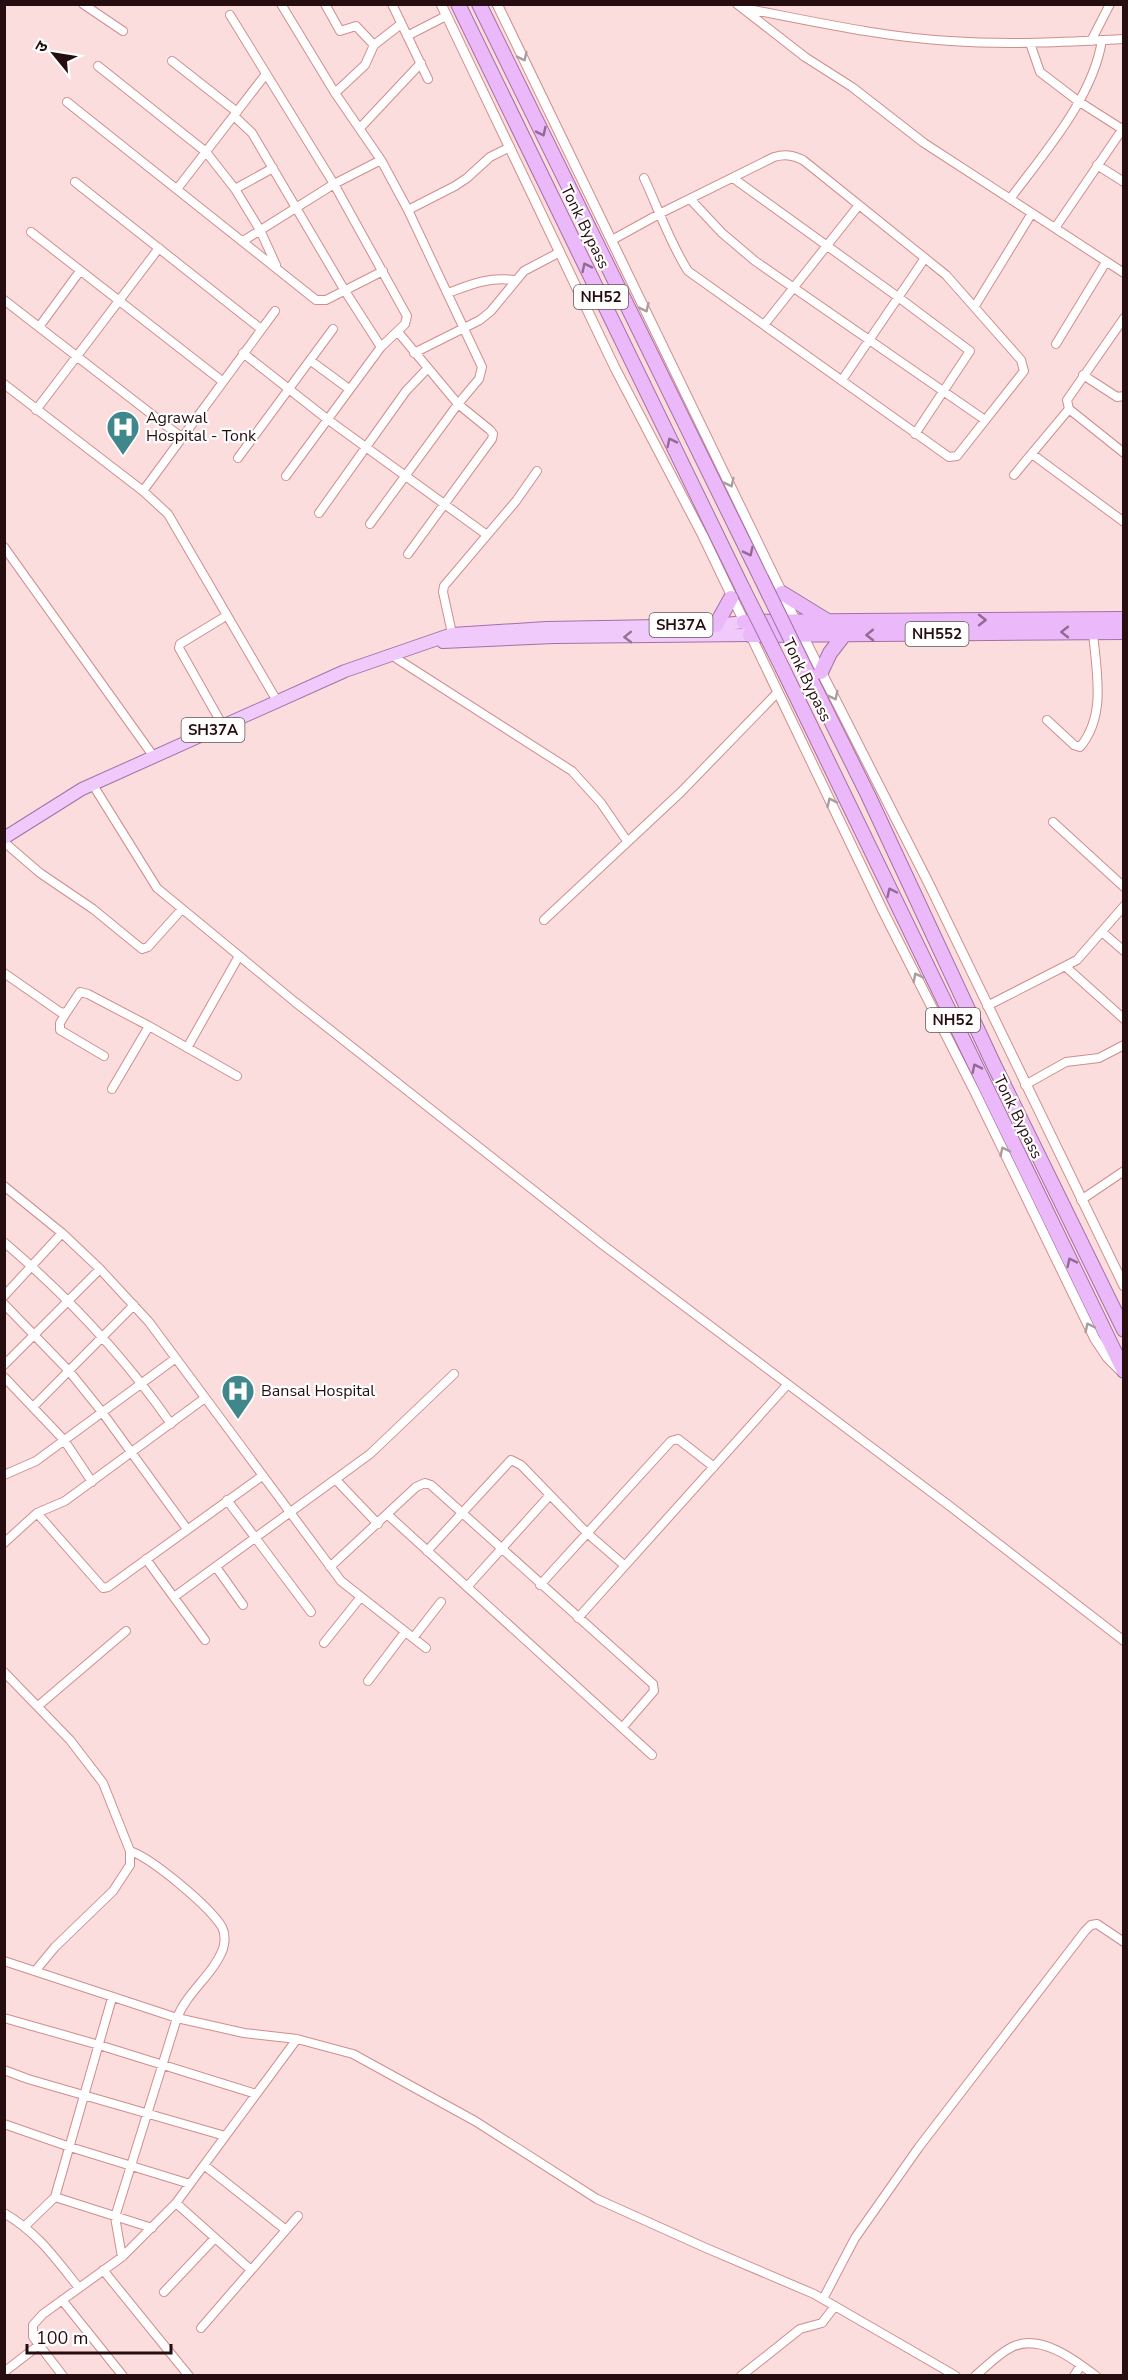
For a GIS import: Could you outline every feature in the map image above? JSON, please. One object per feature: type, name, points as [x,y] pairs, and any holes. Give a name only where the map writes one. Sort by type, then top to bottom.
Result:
[{"type":"highway","name":"Tonk Bypass","points":[[458,4],[737,594],[783,669],[1124,1372]]},
{"type":"highway","name":"NH52","points":[[479,4],[868,795],[993,1063],[1124,1330]]},
{"type":"highway","points":[[782,593],[830,622]]},
{"type":"highway","points":[[716,625],[737,594]]},
{"type":"highway","name":"NH552","points":[[747,629],[798,622],[1124,619]]},
{"type":"highway","name":"NH552","points":[[747,629],[803,636],[1124,632]]},
{"type":"highway","points":[[821,672],[830,653],[844,635]]},
{"type":"main road","name":"SH37A","points":[[4,840],[93,784],[345,671],[430,642],[546,628],[716,625],[747,629]]},
{"type":"main road","name":"SH37A","points":[[453,638],[554,637],[747,629]]},
{"type":"street","points":[[83,4],[123,30]]},
{"type":"street","points":[[281,4],[335,93],[381,160],[408,210],[482,367],[479,379],[370,524]]},
{"type":"street","points":[[325,4],[340,31],[356,26],[374,45]]},
{"type":"street","points":[[392,4],[428,79]]},
{"type":"street","points":[[441,4],[615,368],[703,536],[737,594],[747,629],[777,693],[1095,1339],[1107,1357],[1124,1372]]},
{"type":"street","points":[[497,4],[803,636],[929,884],[1124,1286]]},
{"type":"street","points":[[1091,41],[1110,4]]},
{"type":"street","points":[[739,6],[896,36],[951,41],[1030,43],[1124,39]]},
{"type":"street","points":[[739,6],[805,57],[852,87],[924,143],[1124,273]]},
{"type":"street","points":[[230,15],[334,184],[408,321],[381,347],[286,476]]},
{"type":"street","points":[[407,36],[446,16]]},
{"type":"street","points":[[335,93],[365,65],[374,45],[401,24]]},
{"type":"street","points":[[1010,199],[1078,101],[1099,61],[1102,40]]},
{"type":"street","points":[[1030,43],[1040,72],[1078,101],[1123,128],[1055,228]]},
{"type":"street","points":[[172,61],[236,114],[252,133],[345,291],[381,347]]},
{"type":"street","points":[[360,128],[420,63]]},
{"type":"street","points":[[98,66],[206,152],[235,189],[260,230],[276,267]]},
{"type":"street","points":[[177,189],[266,74]]},
{"type":"street","points":[[67,102],[316,300],[326,300],[383,271]]},
{"type":"street","points":[[408,210],[461,182],[490,157],[510,147]]},
{"type":"street","points":[[612,240],[661,213],[774,157],[784,154],[794,156],[946,275],[975,306],[1024,366],[1020,377],[954,458],[949,457],[688,271],[661,213],[644,178]]},
{"type":"street","points":[[243,241],[334,184],[381,160]]},
{"type":"street","points":[[1097,165],[1124,182]]},
{"type":"street","points":[[235,189],[273,168]]},
{"type":"street","points":[[734,178],[970,351],[915,434]]},
{"type":"street","points":[[75,182],[261,329]]},
{"type":"street","points":[[691,200],[729,239],[792,288],[985,420]]},
{"type":"street","points":[[764,325],[859,205]]},
{"type":"street","points":[[975,306],[1032,213]]},
{"type":"street","points":[[31,232],[222,381]]},
{"type":"street","points":[[36,410],[159,248]]},
{"type":"street","points":[[414,353],[465,329],[491,310],[514,280],[524,271],[560,252]]},
{"type":"street","points":[[842,380],[925,258]]},
{"type":"street","points":[[1056,344],[1106,262]]},
{"type":"street","points":[[39,327],[80,271]]},
{"type":"street","points":[[447,293],[495,278],[514,280]]},
{"type":"street","points":[[4,300],[181,437]]},
{"type":"street","points":[[142,491],[275,311]]},
{"type":"street","points":[[1124,318],[1067,400],[1069,409],[1124,453]]},
{"type":"street","points":[[238,458],[333,329]]},
{"type":"street","points":[[398,332],[458,404],[493,434],[492,439],[408,554]]},
{"type":"street","points":[[243,353],[327,419],[406,474],[487,535]]},
{"type":"street","points":[[311,361],[349,389]]},
{"type":"street","points":[[319,513],[406,391],[427,369]]},
{"type":"street","points":[[1083,375],[1117,397],[1124,396]]},
{"type":"street","points":[[4,384],[142,491],[168,514],[277,701]]},
{"type":"street","points":[[1014,475],[1069,409]]},
{"type":"street","points":[[1032,454],[1124,522]]},
{"type":"street","points":[[453,638],[443,592],[444,586],[516,501],[537,471]]},
{"type":"street","points":[[4,547],[153,757]]},
{"type":"street","points":[[223,726],[179,648],[180,644],[226,616]]},
{"type":"street","points":[[1047,720],[1074,746],[1080,747],[1084,742],[1097,713],[1099,698],[1093,632]]},
{"type":"street","points":[[390,654],[572,771],[601,803],[627,841]]},
{"type":"street","points":[[544,920],[681,792],[777,693]]},
{"type":"street","points":[[93,784],[157,888],[182,909],[603,1245],[951,1507],[1124,1641]]},
{"type":"street","points":[[1053,822],[1124,887]]},
{"type":"street","points":[[4,840],[33,868],[93,909],[142,949],[148,947],[182,909]]},
{"type":"street","points":[[987,1006],[1066,967],[1086,952],[1124,906]]},
{"type":"street","points":[[1102,932],[1124,951]]},
{"type":"street","points":[[188,1048],[239,956]]},
{"type":"street","points":[[1066,967],[1124,1019]]},
{"type":"street","points":[[4,973],[60,1012],[66,1013]]},
{"type":"street","points":[[104,1056],[60,1030],[60,1023],[76,995],[83,992],[237,1076]]},
{"type":"street","points":[[112,1089],[149,1026]]},
{"type":"street","points":[[1025,1085],[1066,1062],[1098,1058],[1124,1045]]},
{"type":"street","points":[[1082,1200],[1124,1171]]},
{"type":"street","points":[[4,1186],[62,1233],[134,1305],[176,1358],[341,1581],[426,1648]]},
{"type":"street","points":[[4,1296],[62,1233]]},
{"type":"street","points":[[5,1242],[102,1337],[142,1383],[171,1424]]},
{"type":"street","points":[[4,1365],[100,1269]]},
{"type":"street","points":[[4,1304],[69,1371],[133,1453],[187,1528]]},
{"type":"street","points":[[33,1407],[134,1305]]},
{"type":"street","points":[[4,1475],[24,1468],[176,1358]]},
{"type":"street","points":[[174,1597],[370,1454],[454,1374]]},
{"type":"street","points":[[4,1377],[64,1440],[92,1482]]},
{"type":"street","points":[[578,1618],[787,1385]]},
{"type":"street","points":[[4,1543],[37,1513],[65,1501],[205,1398]]},
{"type":"street","points":[[540,1585],[674,1439],[682,1442],[714,1467]]},
{"type":"street","points":[[427,1551],[511,1460],[521,1465],[587,1533],[624,1565]]},
{"type":"street","points":[[37,1513],[103,1588],[108,1587],[262,1476]]},
{"type":"street","points":[[336,1480],[378,1524]]},
{"type":"street","points":[[330,1567],[416,1487],[425,1483],[431,1485],[655,1687],[652,1694],[622,1728]]},
{"type":"street","points":[[467,1587],[550,1495]]},
{"type":"street","points":[[227,1500],[310,1612]]},
{"type":"street","points":[[388,1515],[652,1755]]},
{"type":"street","points":[[146,1559],[205,1640]]},
{"type":"street","points":[[216,1567],[243,1605]]},
{"type":"street","points":[[324,1643],[360,1598]]},
{"type":"street","points":[[413,1638],[441,1602]]},
{"type":"street","points":[[38,1706],[126,1631]]},
{"type":"street","points":[[368,1681],[405,1632]]},
{"type":"street","points":[[4,1672],[70,1740],[103,1783],[130,1851],[130,1865],[113,1891],[55,1947],[36,1970]]},
{"type":"street","points":[[122,2257],[115,2217],[177,2018],[181,2007],[223,1949],[225,1939],[223,1928],[156,1864],[130,1851]]},
{"type":"street","points":[[823,2299],[855,2238],[913,2156],[1084,1931],[1091,1925],[1097,1924],[1124,1942]]},
{"type":"street","points":[[4,1961],[177,2018],[244,2034],[297,2039],[353,2054],[475,2121],[597,2199],[823,2299],[956,2376]]},
{"type":"street","points":[[25,2226],[55,2197],[112,1998]]},
{"type":"street","points":[[4,2018],[256,2094]]},
{"type":"street","points":[[63,2376],[33,2337],[33,2325],[43,2314],[122,2257],[176,2203],[297,2039]]},
{"type":"street","points":[[4,2070],[225,2136]]},
{"type":"street","points":[[4,2124],[190,2184]]},
{"type":"street","points":[[204,2165],[286,2230]]},
{"type":"street","points":[[55,2197],[152,2228]]},
{"type":"street","points":[[176,2203],[251,2270]]},
{"type":"street","points":[[4,2213],[25,2226],[46,2247],[79,2288]]},
{"type":"street","points":[[201,2328],[298,2216]]},
{"type":"street","points":[[164,2292],[215,2238]]},
{"type":"street","points":[[103,2270],[189,2376]]},
{"type":"street","points":[[62,2300],[123,2376]]},
{"type":"street","points":[[741,2376],[800,2329],[822,2323],[835,2306]]},
{"type":"street","points":[[975,2376],[1014,2345],[1029,2343],[1050,2347],[1096,2376]]},
{"type":"street","points":[[4,2372],[39,2345]]},
{"type":"street","points":[[1074,2376],[1081,2365]]},
{"type":"place","name":"Agrawal Hospital - Tonk","points":[[123,456]]},
{"type":"place","name":"Bansal Hospital","points":[[238,1420]]}]
